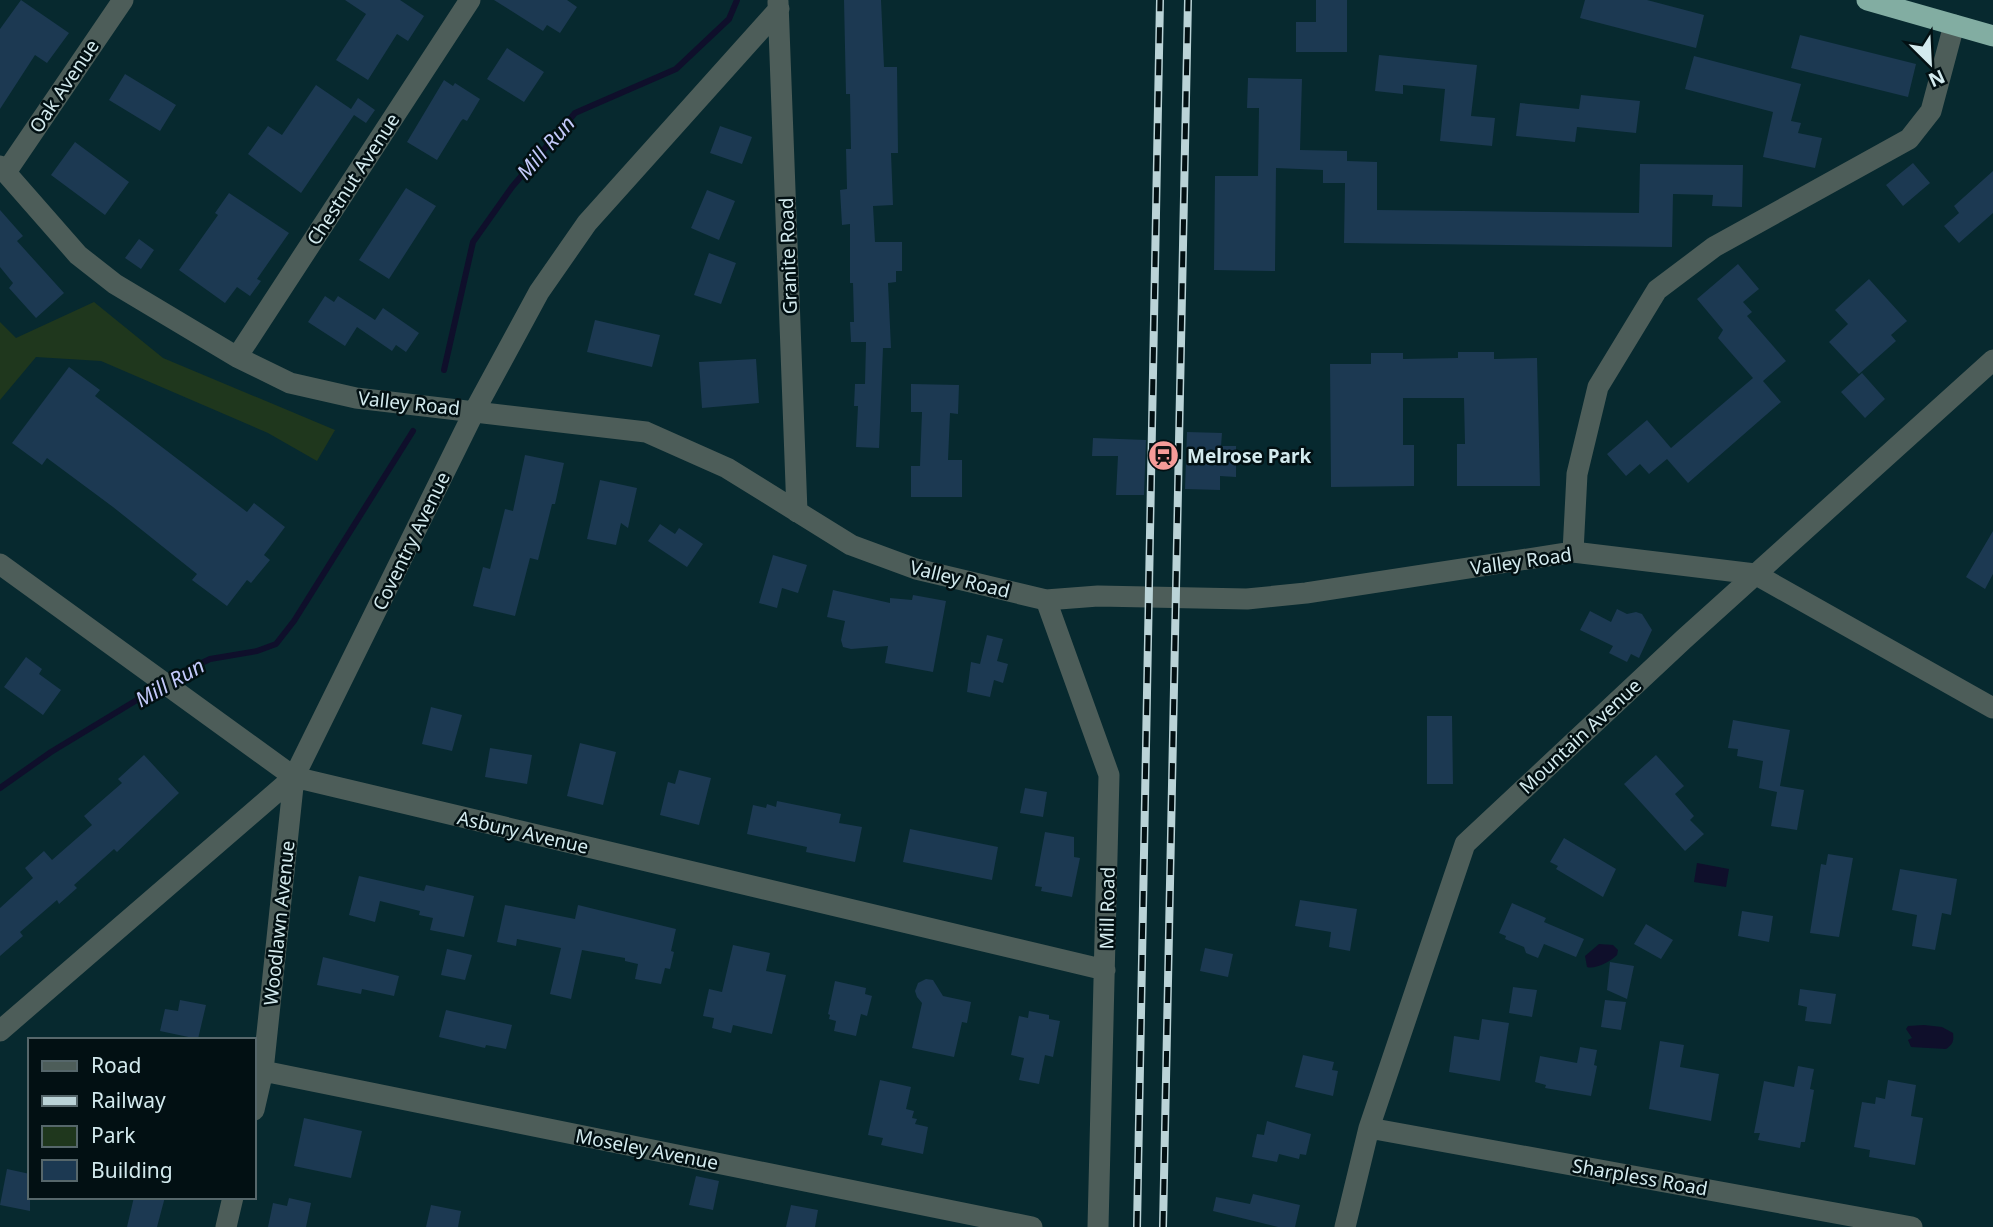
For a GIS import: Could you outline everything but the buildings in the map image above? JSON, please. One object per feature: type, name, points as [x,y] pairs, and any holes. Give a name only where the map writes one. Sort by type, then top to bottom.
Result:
[{"type":"highway","points":[[1867,0],[1993,36]]},
{"type":"street","name":"Oak Avenue","points":[[3,169],[123,0]]},
{"type":"street","name":"Chestnut Avenue","points":[[237,357],[470,0]]},
{"type":"street","name":"Coventry Avenue","points":[[0,1031],[294,777],[475,410],[539,292],[587,223],[778,4]]},
{"type":"street","name":"Granite Road","points":[[778,4],[797,512]]},
{"type":"street","points":[[1573,552],[1577,474],[1598,387],[1657,290],[1714,247],[1909,139],[1931,111],[1954,25]]},
{"type":"street","name":"Valley Road","points":[[3,169],[78,255],[115,284],[237,357],[290,383],[356,398],[646,432],[727,468],[851,545],[916,569],[1046,600],[1098,596],[1247,599],[1307,593],[1573,552],[1755,574],[1993,708]]},
{"type":"street","name":"Mountain Avenue","points":[[1345,1227],[1369,1128],[1465,844],[1755,574],[1993,360]]},
{"type":"street","name":"Asbury Avenue","points":[[0,564],[294,777],[1105,970]]},
{"type":"street","name":"Mill Road","points":[[1046,600],[1109,775],[1097,1227]]},
{"type":"street","name":"Woodlawn Avenue","points":[[256,1101],[263,1071],[294,777]]},
{"type":"street","name":"Moseley Avenue","points":[[263,1071],[1032,1227]]},
{"type":"street","name":"Sharpless Road","points":[[1369,1128],[1912,1227]]},
{"type":"street","points":[[226,1227],[233,1199]]},
{"type":"green space","points":[[94,302],[163,358],[335,430],[317,461],[268,433],[101,361],[36,357],[0,400],[0,322],[16,338]]},
{"type":"shaded area","points":[[1697,863],[1729,869],[1726,887],[1694,882]]},
{"type":"shaded area","points":[[1599,944],[1613,945],[1618,950],[1617,955],[1603,964],[1587,967],[1585,956]]},
{"type":"shaded area","points":[[1908,1026],[1942,1027],[1953,1033],[1952,1044],[1946,1049],[1911,1047],[1908,1040],[1912,1038],[1906,1029]]},
{"type":"waterway","name":"Mill Run","points":[[444,370],[473,242],[512,187],[575,113],[676,69],[729,19],[737,0]]},
{"type":"waterway","name":"Mill Run","points":[[0,788],[51,752],[183,672],[210,659],[257,651],[276,644],[294,621],[413,431]]},
{"type":"railway","points":[[1137,1227],[1160,0]]},
{"type":"railway","points":[[1163,1227],[1188,0]]},
{"type":"place","name":"Melrose Park","points":[[1164,456]]}]
